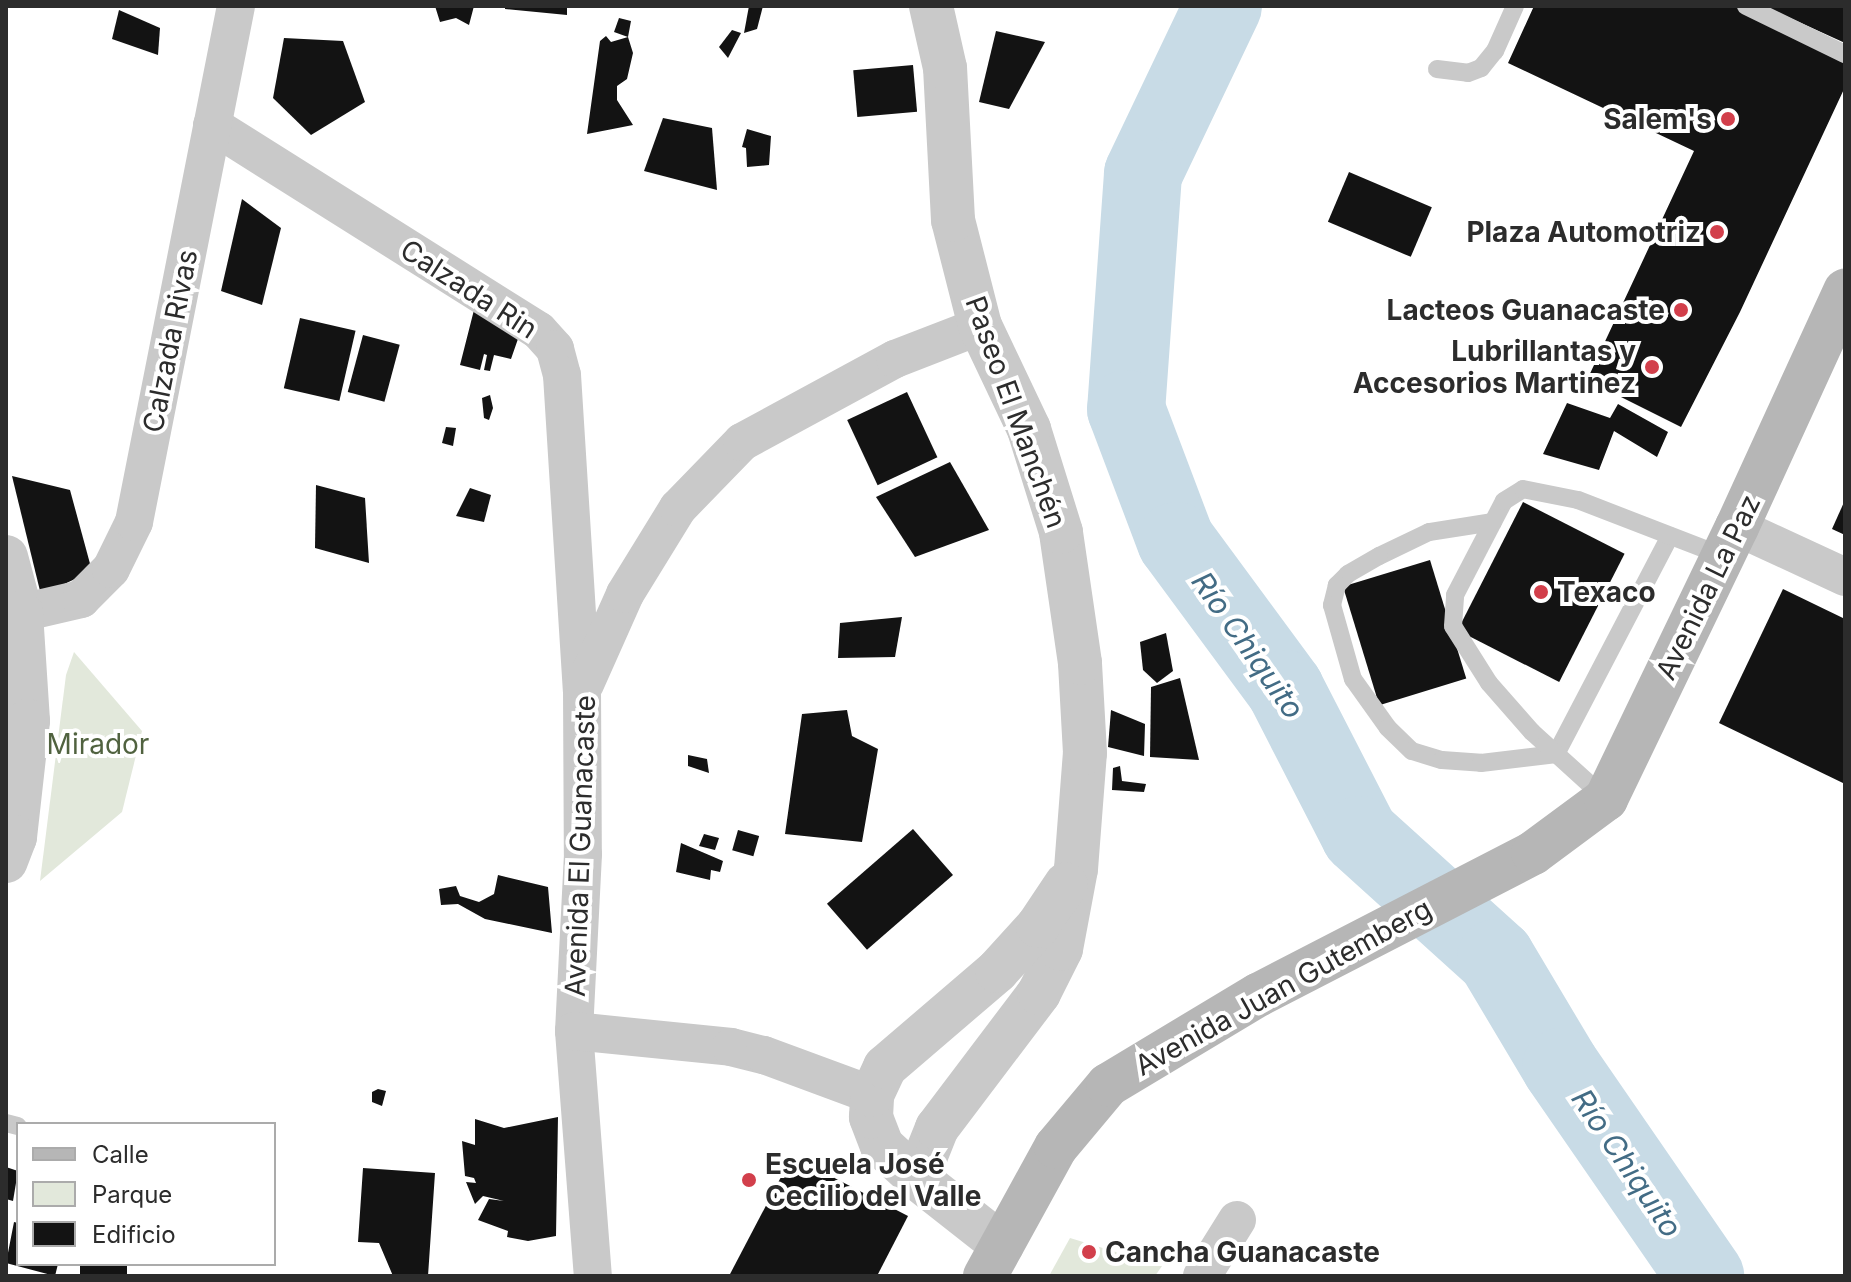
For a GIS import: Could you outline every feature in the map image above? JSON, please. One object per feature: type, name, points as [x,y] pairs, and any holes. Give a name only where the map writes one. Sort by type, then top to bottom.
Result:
[{"type":"main road","name":"Avenida La Paz","points":[[1533,853],[1606,799],[1730,542],[1845,291]]},
{"type":"main road","name":"Avenida Juan Gutemberg","points":[[994,1260],[1056,1147],[1108,1085],[1258,995],[1533,853]]},
{"type":"street","name":"Calzada Rivas","points":[[21,613],[81,599],[111,569],[134,522],[236,6]]},
{"type":"street","name":"Paseo El Manchén","points":[[917,1178],[937,1128],[1039,993],[1061,949],[1076,869],[1085,753],[1072,590],[1061,532],[1029,429],[980,326],[953,220],[945,68],[931,6]]},
{"type":"street","name":"Calzada Rin","points":[[212,125],[539,331],[555,349],[562,375],[582,690]]},
{"type":"street","name":"Avenida El Guanacaste","points":[[593,1276],[574,1031],[583,854],[582,690],[625,594],[678,508],[742,442],[895,359],[980,326]]},
{"type":"street","points":[[1730,542],[1845,577]]},
{"type":"street","points":[[6,557],[21,613],[28,721],[15,837],[6,861]]},
{"type":"street","name":"Paseo El Manchén","points":[[872,1095],[885,1067],[997,971],[1038,926],[1076,869]]},
{"type":"street","points":[[574,1031],[731,1047],[764,1055],[872,1095],[871,1117],[882,1146],[917,1178],[994,1260]]},
{"type":"street","points":[[1202,1276],[1237,1220]]},
{"type":"lane","points":[[1437,69],[1468,73],[1481,68],[1495,51],[1515,6]]},
{"type":"lane","points":[[1746,6],[1845,54]]},
{"type":"lane","points":[[1606,799],[1556,754],[1489,683],[1453,626],[1455,595],[1504,501],[1523,489],[1578,500],[1670,536],[1730,542]]},
{"type":"lane","points":[[1493,522],[1429,532],[1379,556],[1348,574],[1337,585],[1332,605],[1353,679],[1388,728],[1412,751],[1442,760],[1481,763],[1556,754]]},
{"type":"lane","points":[[1556,754],[1670,536]]},
{"type":"green space","name":"Mirador","points":[[74,652],[142,731],[122,812],[40,881],[66,675]]},
{"type":"green space","name":"Cancha Guanacaste","points":[[1070,1238],[1162,1266],[1155,1276],[1049,1276]]},
{"type":"building","points":[[435,6],[474,6],[469,25],[456,18],[440,22]]},
{"type":"building","points":[[505,6],[567,6],[567,15],[505,9]]},
{"type":"building","points":[[749,6],[763,6],[757,29],[744,33]]},
{"type":"building","points":[[1534,6],[1738,6],[1845,56],[1845,87],[1740,312],[1681,427],[1587,380],[1694,151],[1508,63]]},
{"type":"building","points":[[1764,6],[1845,6],[1845,43]]},
{"type":"building","points":[[119,10],[160,28],[158,55],[112,39]]},
{"type":"building","points":[[619,18],[631,21],[628,37],[614,32]]},
{"type":"building","points":[[732,30],[741,33],[728,58],[719,47]]},
{"type":"building","points":[[996,31],[1045,42],[1009,109],[979,102]]},
{"type":"building","points":[[606,36],[611,42],[628,37],[633,53],[627,79],[617,86],[617,100],[633,125],[587,134],[600,41]]},
{"type":"building","points":[[284,38],[343,41],[365,102],[311,135],[273,98]]},
{"type":"building","points":[[913,65],[917,112],[857,117],[853,70]]},
{"type":"building","points":[[663,118],[712,128],[717,190],[644,171]]},
{"type":"building","points":[[747,129],[771,136],[769,165],[747,167],[746,148],[742,147]]},
{"type":"building","points":[[1349,172],[1432,207],[1411,257],[1328,222]]},
{"type":"building","points":[[242,199],[281,228],[262,305],[221,291]]},
{"type":"building","points":[[475,306],[519,336],[511,359],[494,355],[490,371],[484,370],[487,355],[484,354],[480,370],[460,365]]},
{"type":"building","points":[[300,318],[356,331],[339,401],[284,388]]},
{"type":"building","points":[[363,335],[400,345],[384,402],[348,392]]},
{"type":"building","points":[[907,392],[937,457],[878,485],[847,420]]},
{"type":"building","points":[[490,395],[493,408],[489,420],[484,418],[482,398]]},
{"type":"building","points":[[1567,403],[1610,418],[1618,404],[1668,432],[1657,457],[1614,431],[1599,470],[1543,454]]},
{"type":"building","points":[[446,427],[456,428],[453,446],[442,443]]},
{"type":"building","points":[[950,462],[989,530],[915,557],[876,497]]},
{"type":"building","points":[[12,476],[70,490],[92,571],[41,595]]},
{"type":"building","points":[[316,485],[365,498],[369,563],[315,548]]},
{"type":"building","points":[[470,488],[491,495],[484,522],[456,516]]},
{"type":"building","points":[[1845,500],[1845,535],[1832,529]]},
{"type":"building","name":"Texaco","points":[[1523,502],[1625,554],[1559,682],[1458,630]]},
{"type":"building","points":[[1430,560],[1466,679],[1379,705],[1343,587]]},
{"type":"building","points":[[1783,589],[1845,619],[1845,784],[1719,723]]},
{"type":"building","points":[[902,617],[895,657],[838,658],[840,623]]},
{"type":"building","points":[[1166,633],[1173,671],[1157,683],[1143,670],[1140,642]]},
{"type":"building","points":[[1180,678],[1199,760],[1150,757],[1151,687]]},
{"type":"building","points":[[847,710],[852,736],[878,749],[862,842],[785,834],[802,714]]},
{"type":"building","points":[[1111,710],[1145,724],[1144,756],[1108,747]]},
{"type":"building","points":[[688,755],[707,759],[709,773],[688,766]]},
{"type":"building","points":[[1120,766],[1122,781],[1146,784],[1144,792],[1112,790],[1113,768]]},
{"type":"building","points":[[913,829],[953,875],[867,950],[827,904]]},
{"type":"building","points":[[738,830],[759,836],[753,856],[732,850]]},
{"type":"building","points":[[704,834],[719,838],[715,850],[699,846]]},
{"type":"building","points":[[681,843],[723,861],[720,872],[711,870],[710,880],[676,872]]},
{"type":"building","points":[[498,875],[548,887],[552,933],[485,919],[458,904],[441,905],[439,889],[456,886],[460,896],[479,902],[494,894]]},
{"type":"building","points":[[378,1089],[386,1091],[382,1106],[372,1102],[372,1092]]},
{"type":"building","points":[[558,1117],[556,1236],[528,1241],[507,1237],[508,1231],[478,1220],[489,1199],[504,1201],[483,1196],[475,1204],[466,1182],[476,1183],[474,1178],[465,1176],[462,1141],[475,1145],[475,1119],[504,1128]]},
{"type":"building","points":[[792,1156],[908,1216],[877,1276],[729,1276]]},
{"type":"building","points":[[6,1167],[16,1170],[16,1183],[13,1201],[6,1199]]},
{"type":"building","points":[[363,1168],[435,1173],[428,1276],[393,1276],[379,1243],[358,1242]]},
{"type":"building","points":[[14,1222],[16,1266],[6,1263]]},
{"type":"building","points":[[17,1266],[58,1266],[55,1276]]},
{"type":"building","points":[[80,1266],[127,1266],[127,1276],[80,1276]]},
{"type":"waterway","name":"Río Chiquito","points":[[1223,6],[1143,174],[1126,409],[1176,541],[1285,689],[1360,835],[1496,958],[1561,1067],[1705,1276]]},
{"type":"place","name":"Salem's","points":[[1728,119]]},
{"type":"place","name":"Plaza Automotriz","points":[[1717,232]]},
{"type":"place","name":"Lacteos Guanacaste","points":[[1681,310]]},
{"type":"place","name":"Lubrillantas y Accesorios Martinez","points":[[1652,367]]},
{"type":"place","name":"Texaco","points":[[1541,592]]},
{"type":"place","name":"Escuela José Cecilio del Valle","points":[[749,1180]]},
{"type":"place","name":"Cancha Guanacaste","points":[[1089,1252]]}]
